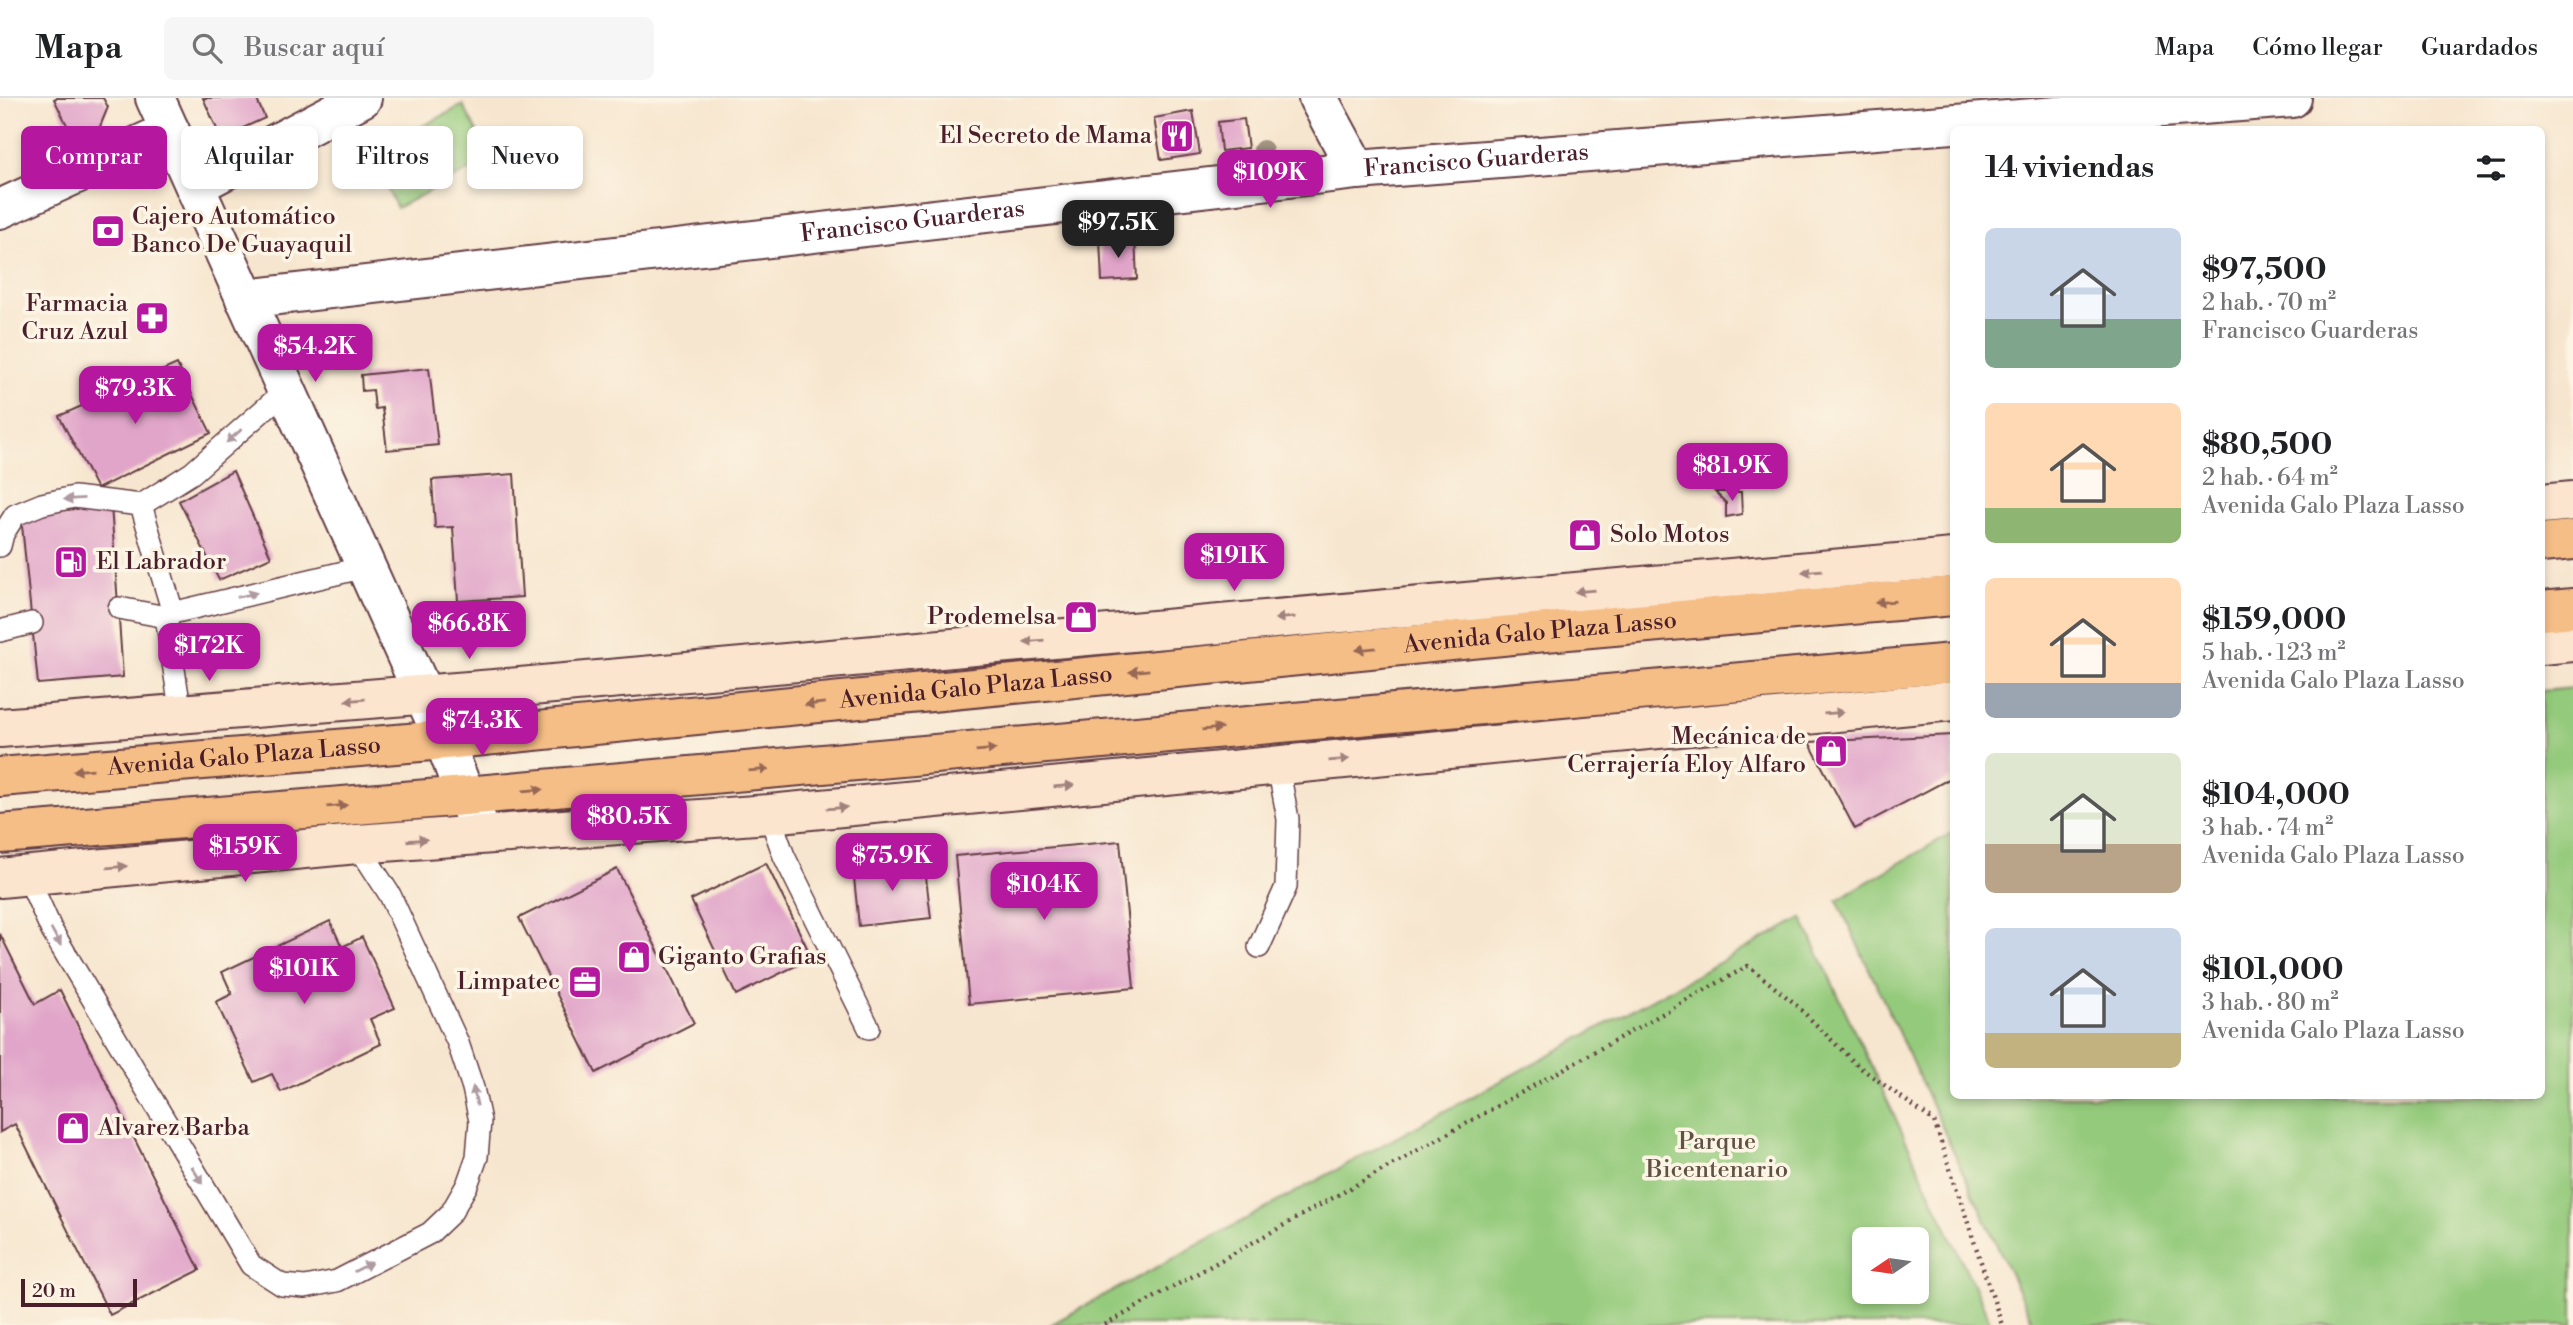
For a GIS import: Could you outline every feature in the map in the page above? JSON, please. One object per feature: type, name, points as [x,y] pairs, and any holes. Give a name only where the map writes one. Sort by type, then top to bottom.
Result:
[{"type":"main road","points":[[2545,504],[2573,501]]},
{"type":"main road","points":[[2545,543],[2573,540]]},
{"type":"main road","name":"Avenida Galo Plaza Lasso","points":[[0,728],[181,715],[1950,558]]},
{"type":"main road","name":"Avenida Galo Plaza Lasso","points":[[0,777],[444,740],[1512,635],[1950,596]]},
{"type":"main road","points":[[2545,611],[2573,608]]},
{"type":"main road","points":[[2545,645],[2573,642]]},
{"type":"main road","points":[[0,834],[465,796],[1950,663]]},
{"type":"main road","points":[[14,876],[357,844],[769,814],[1950,701]]},
{"type":"street","points":[[309,126],[362,98]]},
{"type":"street","points":[[1318,98],[1357,170]]},
{"type":"street","name":"Francisco Guarderas","points":[[1998,126],[2217,111],[2292,98]]},
{"type":"street","points":[[0,209],[162,114],[181,155]]},
{"type":"street","name":"Francisco Guarderas","points":[[246,299],[1357,170],[1950,129]]},
{"type":"street","points":[[196,189],[444,740],[465,796],[485,835]]},
{"type":"lane","points":[[0,546],[3,534],[15,515],[42,504],[74,497],[141,505],[192,473],[285,391]]},
{"type":"lane","points":[[141,505],[169,615],[181,715]]},
{"type":"lane","points":[[119,608],[169,615],[365,567]]},
{"type":"lane","points":[[0,631],[32,623]]},
{"type":"lane","points":[[1259,947],[1286,887],[1288,819],[1278,766]]},
{"type":"lane","points":[[769,814],[784,856],[869,1028]]},
{"type":"lane","points":[[14,876],[52,931],[251,1265],[282,1285],[305,1287],[337,1281],[430,1233],[451,1213],[467,1185],[477,1157],[480,1121],[473,1088],[457,1043],[390,895],[357,844]]},
{"type":"path","points":[[1105,1325],[1748,966],[1793,1002],[1858,1066],[1934,1121],[2001,1325]]},
{"type":"green space","points":[[463,105],[474,126],[467,126],[467,172],[453,179],[453,126],[423,126]]},
{"type":"green space","points":[[387,189],[433,189],[397,208]]},
{"type":"green space","points":[[2573,688],[2573,1325],[2034,1325],[1837,900],[1950,834],[1950,1099],[2545,1099],[2545,691]]},
{"type":"green space","name":"Parque Bicentenario","points":[[1802,918],[1992,1325],[1050,1325]]},
{"type":"building","points":[[103,98],[108,107],[100,126],[68,126],[54,99]]},
{"type":"building","points":[[203,98],[256,98],[265,118],[247,126],[216,126]]},
{"type":"building","name":"El Secreto de Mama","points":[[1193,111],[1200,154],[1161,160],[1154,118]]},
{"type":"building","points":[[1244,119],[1248,148],[1221,151],[1218,122]]},
{"type":"building","points":[[1135,238],[1137,279],[1102,281],[1100,240]]},
{"type":"building","points":[[177,364],[211,433],[97,489],[59,416]]},
{"type":"building","points":[[429,368],[438,445],[387,450],[382,408],[375,409],[373,390],[362,391],[361,375]]},
{"type":"building","name":"El Labrador","points":[[233,471],[271,557],[219,580],[179,501]]},
{"type":"building","points":[[514,474],[522,597],[458,601],[453,527],[435,528],[432,480]]},
{"type":"building","points":[[1715,492],[1741,492],[1742,514],[1726,517],[1726,503]]},
{"type":"building","name":"El Labrador","points":[[111,505],[123,677],[38,684],[21,515]]},
{"type":"building","points":[[1950,735],[1950,779],[1855,829],[1809,742]]},
{"type":"building","points":[[1120,841],[1134,988],[969,1004],[955,856]]},
{"type":"building","points":[[924,861],[931,918],[859,926],[853,868]]},
{"type":"building","points":[[766,863],[812,958],[736,995],[691,900]]},
{"type":"building","points":[[617,869],[694,1023],[596,1073],[519,918]]},
{"type":"building","points":[[330,921],[342,947],[362,937],[395,1008],[370,1019],[381,1044],[281,1092],[272,1074],[254,1082],[216,1002],[232,994],[222,972]]},
{"type":"building","name":"Alvarez Barba","points":[[0,934],[35,1004],[60,990],[200,1270],[110,1315],[15,1124],[0,1132]]},
{"type":"place","name":"El Secreto de Mama","points":[[1177,136]]},
{"type":"place","name":"Cajero Automático Banco De Guayaquil","points":[[108,231]]},
{"type":"place","name":"Farmacia Cruz Azul","points":[[152,318]]},
{"type":"place","name":"Solo Motos","points":[[1585,535]]},
{"type":"place","name":"El Labrador","points":[[71,562]]},
{"type":"place","name":"Prodemelsa","points":[[1081,617]]},
{"type":"place","name":"Mecánica de Cerrajería Eloy Alfaro","points":[[1831,751]]},
{"type":"place","name":"Giganto Grafias","points":[[634,957]]},
{"type":"place","name":"Limpatec","points":[[585,982]]},
{"type":"place","name":"Alvarez Barba","points":[[73,1128]]}]
